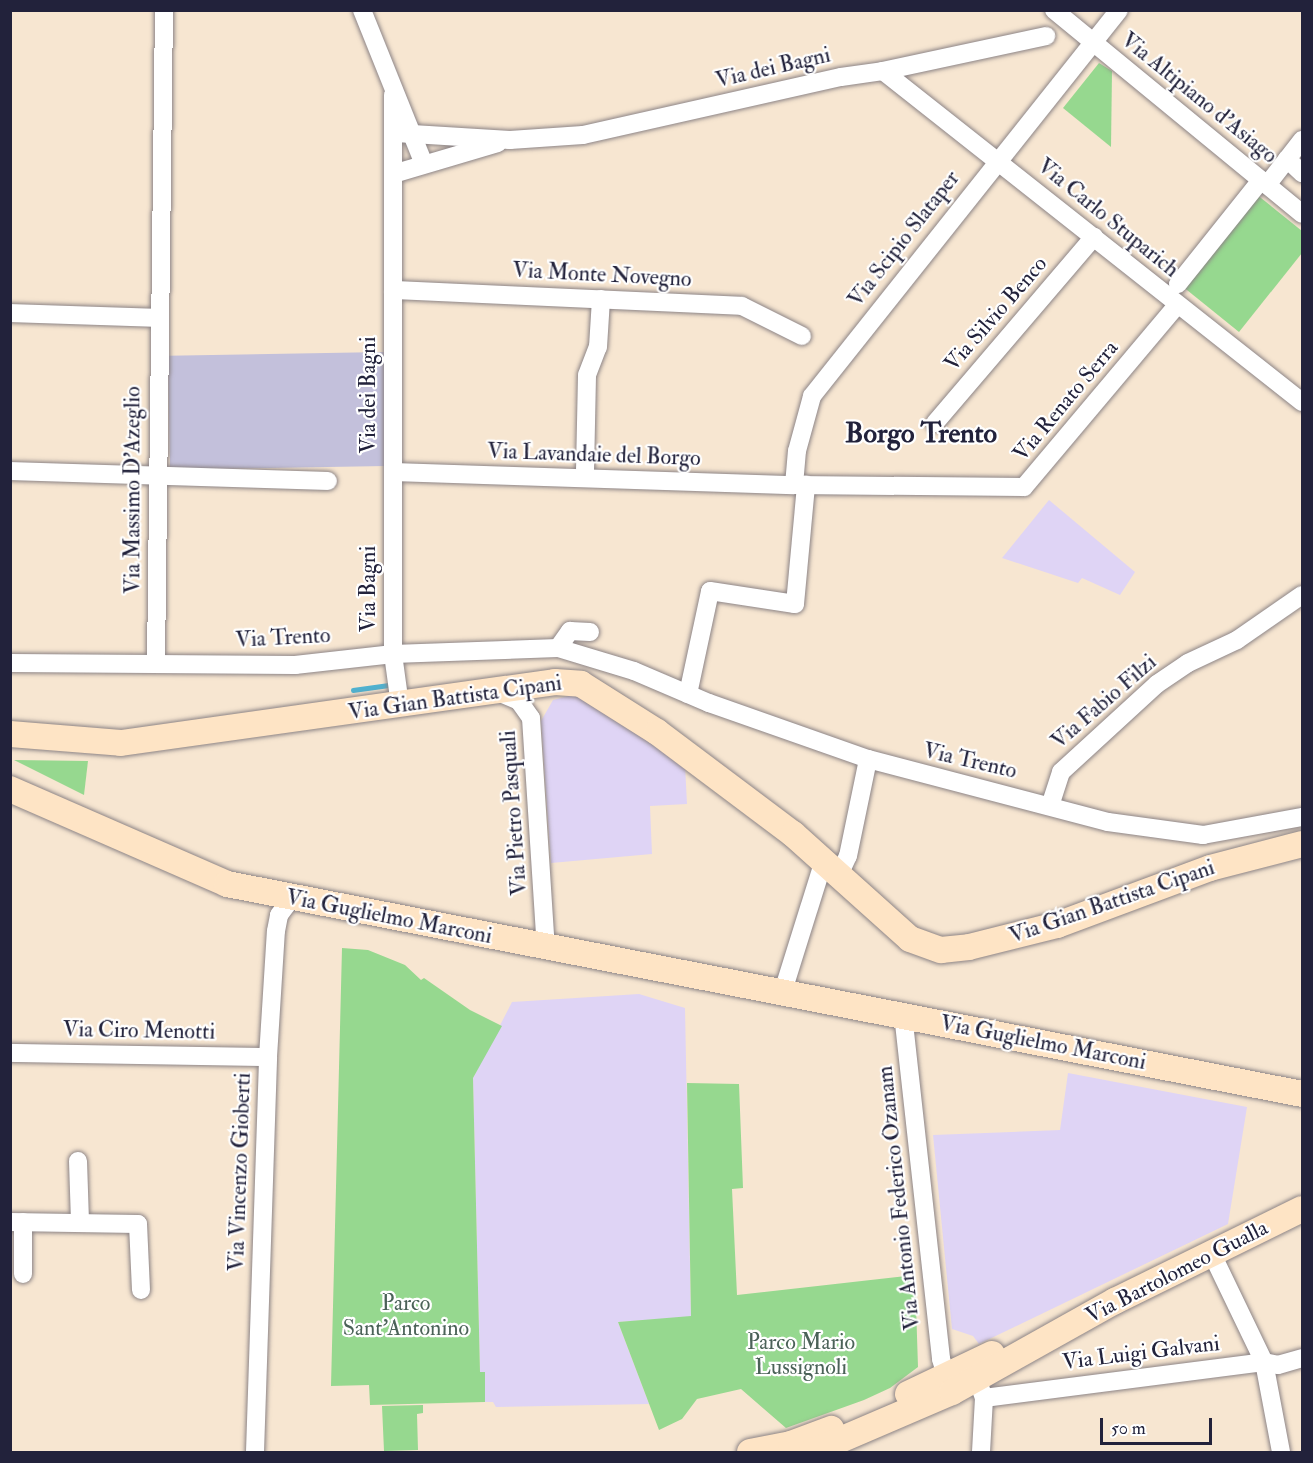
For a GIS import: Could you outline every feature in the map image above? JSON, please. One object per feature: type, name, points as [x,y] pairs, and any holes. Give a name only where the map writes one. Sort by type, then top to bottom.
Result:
[{"type":"main road","name":"Via Gian Battista Cipani","points":[[10,734],[61,740],[121,743],[570,682],[597,692],[666,738],[831,867],[910,939],[941,950],[1057,925],[1210,868],[1302,844]]},
{"type":"main road","points":[[10,748],[61,740]]},
{"type":"main road","name":"Via Guglielmo Marconi","points":[[10,789],[227,884],[546,948],[903,1014],[1302,1094]]},
{"type":"main road","name":"Via Bartolomeo Gualla","points":[[750,1452],[796,1450],[949,1384],[977,1380],[1024,1356],[1052,1335],[1302,1209]]},
{"type":"street","name":"Via Massimo D'Azeglio","points":[[156,663],[164,10]]},
{"type":"street","points":[[362,10],[393,95],[404,133],[424,164]]},
{"type":"street","name":"Via Altipiano d'Asiago","points":[[1054,10],[1302,214]]},
{"type":"street","name":"Via Scipio Slataper","points":[[688,694],[710,591],[797,601],[800,485],[796,450],[812,396],[998,159],[1119,10]]},
{"type":"street","name":"Via dei Bagni","points":[[393,472],[393,174],[404,133],[510,140],[621,129],[841,76],[883,71],[1046,36]]},
{"type":"street","name":"Via Carlo Stuparich","points":[[883,71],[998,159],[1177,305],[1302,402]]},
{"type":"street","name":"Via dei Bagni","points":[[393,174],[510,140]]},
{"type":"street","points":[[1178,284],[1302,140]]},
{"type":"street","points":[[1287,159],[1302,172]]},
{"type":"street","name":"Via Silvio Benco","points":[[935,423],[1094,237]]},
{"type":"street","name":"Via Monte Novegno","points":[[393,290],[742,306],[802,336]]},
{"type":"street","points":[[585,471],[587,375],[598,347],[601,299]]},
{"type":"street","name":"Via Renato Serra","points":[[800,485],[1024,487],[1177,305]]},
{"type":"street","points":[[10,313],[160,318]]},
{"type":"street","points":[[10,471],[158,473],[328,481]]},
{"type":"street","name":"Via Lavandaie del Borgo","points":[[393,472],[800,485]]},
{"type":"street","name":"Via Bagni","points":[[393,472],[393,654],[400,705]]},
{"type":"street","name":"Via Fabio Filzi","points":[[1050,806],[1061,772],[1157,684],[1188,663],[1237,640],[1302,595]]},
{"type":"street","points":[[558,648],[570,631],[590,632]]},
{"type":"street","name":"Via Trento","points":[[10,663],[295,665],[393,654],[558,648],[634,671],[688,694],[868,759],[1108,822],[1203,835],[1302,817]]},
{"type":"street","name":"Via Pietro Pasquali","points":[[498,692],[519,701],[531,718],[546,948]]},
{"type":"street","points":[[783,991],[831,867],[849,856],[868,759]]},
{"type":"street","points":[[1251,827],[1258,855]]},
{"type":"street","name":"Via Vincenzo Gioberti","points":[[255,1452],[268,1057],[276,931],[279,915],[292,898]]},
{"type":"street","name":"Via Antonio Federico Ozanam","points":[[903,1014],[949,1384]]},
{"type":"street","name":"Via Ciro Menotti","points":[[10,1053],[268,1057]]},
{"type":"street","points":[[78,1161],[80,1221]]},
{"type":"street","points":[[23,1274],[17,1222],[80,1221],[138,1224],[141,1290]]},
{"type":"street","points":[[1212,1254],[1264,1362],[1281,1452]]},
{"type":"street","name":"Via Luigi Galvani","points":[[977,1380],[1264,1362],[1278,1365],[1302,1358]]},
{"type":"street","points":[[977,1380],[981,1452]]},
{"type":"shaded area","points":[[384,352],[386,466],[170,470],[168,356]]},
{"type":"shaded area","points":[[1049,500],[1135,572],[1120,595],[1082,578],[1078,583],[1002,558]]},
{"type":"shaded area","points":[[576,694],[685,765],[687,804],[650,806],[652,854],[551,863],[541,721],[553,700]]},
{"type":"shaded area","points":[[639,994],[685,1008],[691,1317],[618,1322],[649,1404],[496,1407],[493,1402],[485,1402],[485,1373],[480,1372],[473,1078],[512,1002]]},
{"type":"shaded area","points":[[1068,1073],[1247,1107],[1228,1224],[979,1344],[973,1336],[952,1329],[933,1135],[1060,1130]]},
{"type":"green space","points":[[1099,63],[1112,71],[1111,147],[1063,108]]},
{"type":"green space","points":[[1256,194],[1302,231],[1302,253],[1239,332],[1182,286]]},
{"type":"green space","points":[[14,760],[88,761],[84,795]]},
{"type":"green space","name":"Parco Sant'Antonino","points":[[342,948],[368,950],[405,965],[421,980],[424,978],[470,1010],[502,1026],[473,1078],[480,1372],[485,1372],[485,1402],[370,1405],[369,1385],[331,1386]]},
{"type":"green space","name":"Parco Mario Lussignoli","points":[[687,1083],[739,1084],[743,1188],[732,1189],[737,1295],[915,1275],[918,1367],[890,1388],[864,1400],[786,1428],[741,1389],[697,1399],[682,1419],[659,1430],[618,1322],[691,1316]]},
{"type":"green space","points":[[423,1405],[423,1413],[417,1414],[418,1450],[384,1451],[382,1406]]},
{"type":"waterway","points":[[353,690],[387,685]]},
{"type":"district","name":"Borgo Trento","points":[[921,434]]}]
